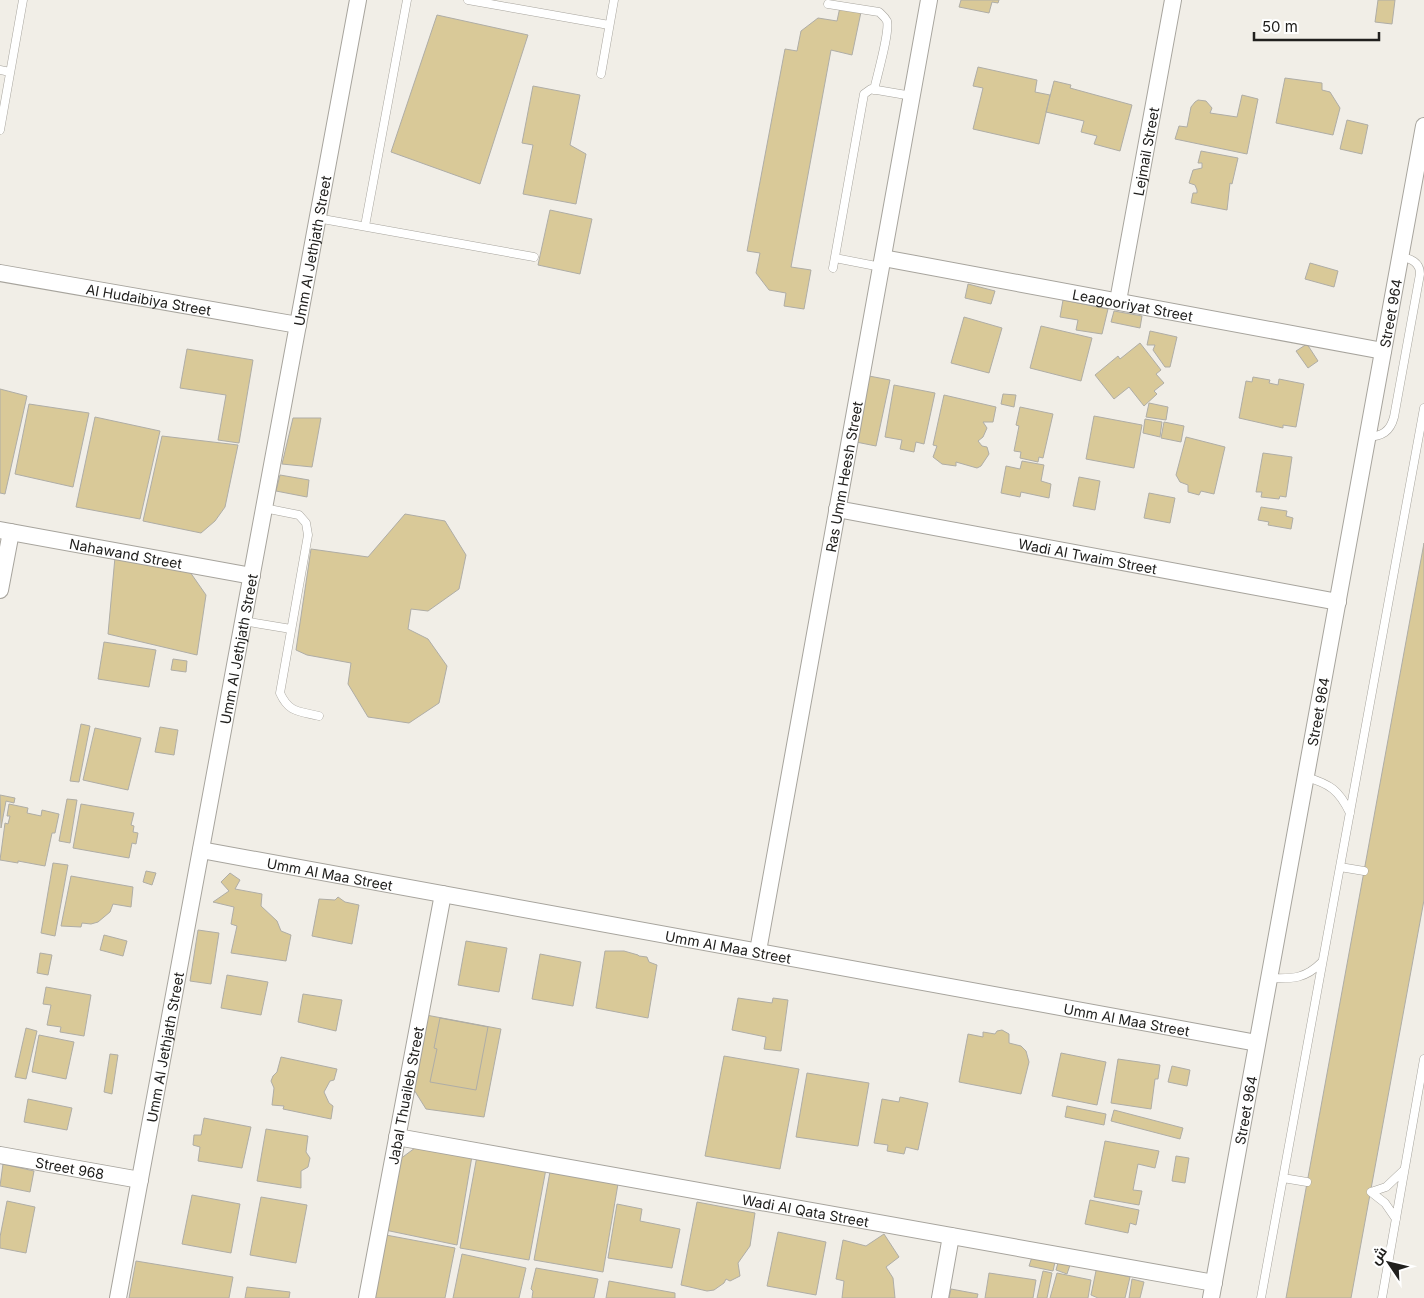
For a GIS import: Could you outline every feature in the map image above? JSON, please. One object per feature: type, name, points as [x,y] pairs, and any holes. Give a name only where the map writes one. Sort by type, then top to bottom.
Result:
[{"type":"street","name":"Umm Al Jethjath Street","points":[[118,1298],[358,0]]},
{"type":"street","name":"Ras Umm Heesh Street","points":[[758,952],[929,0]]},
{"type":"street","name":"Lejmail Street","points":[[1118,301],[1173,0]]},
{"type":"street","name":"Street 964","points":[[1213,1291],[1424,126]]},
{"type":"street","name":"Leagooriyat Street","points":[[882,263],[1118,301],[1383,351]]},
{"type":"street","name":"Al Hudaibiya Street","points":[[0,273],[298,325]]},
{"type":"street","name":"Wadi Al Twaim Street","points":[[837,509],[1338,602]]},
{"type":"street","name":"Nahawand Street","points":[[5,531],[252,576]]},
{"type":"street","points":[[0,590],[5,531]]},
{"type":"street","name":"Umm Al Maa Street","points":[[201,850],[1258,1043]]},
{"type":"street","name":"Jabal Thuaileb Street","points":[[367,1298],[442,894]]},
{"type":"street","name":"Wadi Al Qata Street","points":[[397,1137],[951,1236],[1213,1291]]},
{"type":"street","name":"Street 968","points":[[0,1155],[140,1180]]},
{"type":"street","points":[[940,1298],[951,1236]]},
{"type":"lane","points":[[0,130],[23,0]]},
{"type":"lane","points":[[365,226],[407,0]]},
{"type":"lane","points":[[468,0],[609,25]]},
{"type":"lane","points":[[601,74],[614,0]]},
{"type":"lane","points":[[828,4],[878,12],[884,16],[887,22],[886,32],[874,90]]},
{"type":"lane","points":[[0,70],[10,72]]},
{"type":"lane","points":[[833,268],[863,98],[866,92],[874,90],[912,96]]},
{"type":"lane","points":[[318,218],[534,257]]},
{"type":"lane","points":[[1368,436],[1379,436],[1385,433],[1393,424],[1420,274],[1416,262],[1400,256]]},
{"type":"lane","points":[[835,258],[882,263]]},
{"type":"lane","points":[[1261,1298],[1424,408]]},
{"type":"lane","points":[[264,508],[299,515],[306,523],[308,535],[280,692],[285,704],[293,709],[319,716]]},
{"type":"lane","points":[[243,621],[291,629]]},
{"type":"lane","points":[[1306,776],[1330,786],[1343,798],[1350,813]]},
{"type":"lane","points":[[1340,867],[1364,871]]},
{"type":"lane","points":[[1270,978],[1300,977],[1312,972],[1323,961]]},
{"type":"lane","points":[[1382,1298],[1424,1059]]},
{"type":"lane","points":[[1396,1219],[1385,1203],[1371,1192],[1386,1187],[1404,1169]]},
{"type":"lane","points":[[1283,1178],[1307,1182]]},
{"type":"building","points":[[961,0],[999,0],[998,3],[992,2],[989,13],[959,7]]},
{"type":"building","points":[[1378,0],[1395,0],[1392,24],[1375,22]]},
{"type":"building","points":[[840,7],[861,12],[852,55],[831,50],[791,267],[811,270],[804,309],[784,306],[786,293],[769,290],[756,273],[760,253],[747,251],[785,49],[797,51],[801,31],[818,18],[837,21]]},
{"type":"building","points":[[437,15],[528,35],[480,184],[391,152]]},
{"type":"building","points":[[978,67],[1037,80],[1035,92],[1050,95],[1039,144],[973,129],[983,88],[973,86]]},
{"type":"building","points":[[1285,78],[1322,83],[1322,90],[1330,92],[1340,108],[1333,135],[1276,123]]},
{"type":"building","points":[[1054,81],[1071,85],[1070,88],[1132,105],[1120,151],[1094,144],[1097,136],[1081,132],[1084,121],[1046,112]]},
{"type":"building","points":[[533,86],[580,95],[570,145],[586,154],[576,204],[523,194],[533,145],[522,143]]},
{"type":"building","points":[[1242,95],[1258,99],[1247,154],[1175,139],[1179,126],[1187,127],[1191,107],[1198,100],[1206,101],[1212,108],[1210,113],[1237,117]]},
{"type":"building","points":[[1347,120],[1368,125],[1362,154],[1340,149]]},
{"type":"building","points":[[1201,151],[1238,158],[1232,184],[1230,183],[1227,210],[1191,203],[1193,193],[1197,193],[1197,190],[1195,185],[1189,183],[1193,170],[1202,168],[1202,163],[1198,163]]},
{"type":"building","points":[[550,210],[592,219],[580,274],[538,265]]},
{"type":"building","points":[[1310,263],[1338,271],[1334,287],[1305,279]]},
{"type":"building","points":[[968,284],[995,291],[991,304],[965,298]]},
{"type":"building","points":[[1063,300],[1108,309],[1102,334],[1076,330],[1078,320],[1060,317]]},
{"type":"building","points":[[1114,311],[1142,316],[1140,328],[1111,322]]},
{"type":"building","points":[[964,317],[1002,328],[989,373],[951,363]]},
{"type":"building","points":[[1041,326],[1092,338],[1081,381],[1030,368]]},
{"type":"building","points":[[1150,331],[1177,337],[1170,367],[1165,367],[1153,350],[1155,345],[1147,345]]},
{"type":"building","points":[[1140,343],[1161,370],[1156,374],[1164,383],[1154,391],[1157,394],[1144,406],[1129,387],[1114,399],[1095,375],[1118,356],[1120,359]]},
{"type":"building","points":[[1307,344],[1318,361],[1308,368],[1296,351]]},
{"type":"building","points":[[187,349],[253,360],[239,443],[218,440],[226,395],[180,388]]},
{"type":"building","points":[[869,376],[890,380],[876,446],[856,442]]},
{"type":"building","points":[[1253,377],[1270,380],[1269,383],[1278,385],[1279,379],[1304,384],[1296,427],[1283,425],[1283,428],[1239,418],[1246,381],[1252,382]]},
{"type":"building","points":[[894,385],[935,393],[924,444],[916,442],[914,452],[900,449],[902,440],[885,437]]},
{"type":"building","points":[[0,389],[27,396],[5,494],[0,493]]},
{"type":"building","points":[[1003,394],[1016,395],[1014,407],[1001,404]]},
{"type":"building","points":[[944,395],[996,407],[993,422],[983,422],[987,428],[983,437],[978,441],[982,446],[987,447],[989,454],[981,466],[977,468],[956,462],[956,466],[942,464],[933,457],[937,446],[933,445]]},
{"type":"building","points":[[1149,403],[1168,407],[1166,420],[1146,417]]},
{"type":"building","points":[[29,404],[89,413],[73,487],[15,474]]},
{"type":"building","points":[[1020,407],[1053,414],[1043,458],[1039,457],[1038,462],[1020,458],[1021,452],[1014,451],[1019,426],[1016,425]]},
{"type":"building","points":[[1094,416],[1142,425],[1134,468],[1086,459]]},
{"type":"building","points":[[95,417],[160,431],[140,519],[76,507]]},
{"type":"building","points":[[293,418],[321,418],[312,467],[282,464]]},
{"type":"building","points":[[1145,419],[1162,422],[1160,437],[1143,433]]},
{"type":"building","points":[[1164,422],[1184,426],[1181,442],[1161,438]]},
{"type":"building","points":[[162,436],[238,445],[225,507],[215,521],[201,533],[143,521]]},
{"type":"building","points":[[1186,437],[1225,447],[1214,494],[1201,491],[1199,495],[1188,492],[1188,485],[1180,482],[1176,475]]},
{"type":"building","points":[[1263,453],[1292,457],[1286,497],[1280,496],[1279,499],[1261,497],[1262,492],[1256,492]]},
{"type":"building","points":[[1022,461],[1044,465],[1041,481],[1051,484],[1049,498],[1021,492],[1020,497],[1001,493],[1006,466],[1020,469]]},
{"type":"building","points":[[280,475],[309,480],[307,497],[276,491]]},
{"type":"building","points":[[1079,477],[1100,481],[1095,510],[1073,506]]},
{"type":"building","points":[[1149,493],[1175,498],[1170,523],[1144,518]]},
{"type":"building","points":[[1261,507],[1287,511],[1286,516],[1293,518],[1291,529],[1268,525],[1269,522],[1258,520]]},
{"type":"building","points":[[405,514],[445,521],[466,555],[459,589],[428,611],[411,609],[408,629],[428,639],[447,666],[439,703],[409,723],[368,717],[348,684],[351,663],[307,655],[296,650],[311,549],[368,557]]},
{"type":"building","points":[[1424,543],[1424,900],[1351,1298],[1286,1298]]},
{"type":"building","points":[[115,557],[190,572],[206,595],[197,655],[108,634]]},
{"type":"building","points":[[104,642],[156,650],[149,687],[98,679]]},
{"type":"building","points":[[173,659],[187,661],[186,672],[171,670]]},
{"type":"building","points":[[81,724],[90,726],[79,782],[70,781]]},
{"type":"building","points":[[160,727],[178,730],[174,755],[155,752]]},
{"type":"building","points":[[95,728],[141,738],[128,790],[83,780]]},
{"type":"building","points":[[0,795],[15,798],[14,803],[6,801],[1,828]]},
{"type":"building","points":[[67,799],[77,800],[70,843],[59,841]]},
{"type":"building","points":[[9,804],[28,808],[27,813],[41,816],[42,810],[59,814],[55,833],[52,833],[45,866],[0,860],[5,823],[8,824],[10,816],[7,816]]},
{"type":"building","points":[[81,804],[134,813],[131,825],[134,826],[133,832],[138,833],[136,844],[132,843],[129,858],[73,848]]},
{"type":"building","points":[[53,863],[68,865],[55,936],[41,933]]},
{"type":"building","points":[[146,871],[156,873],[152,885],[143,882]]},
{"type":"building","points":[[230,873],[240,880],[235,889],[262,894],[261,906],[277,921],[281,931],[291,935],[286,961],[231,953],[237,926],[231,924],[234,907],[213,902],[229,891],[221,882]]},
{"type":"building","points":[[71,876],[133,887],[131,907],[113,904],[110,912],[98,922],[91,924],[82,923],[81,927],[61,926]]},
{"type":"building","points":[[338,897],[345,902],[359,905],[352,944],[312,936],[319,899],[335,900]]},
{"type":"building","points":[[198,930],[219,933],[211,984],[190,981]]},
{"type":"building","points":[[104,935],[127,941],[123,956],[100,950]]},
{"type":"building","points":[[466,941],[507,948],[499,992],[458,985]]},
{"type":"building","points":[[605,951],[624,951],[647,957],[649,962],[657,965],[648,1018],[596,1008]]},
{"type":"building","points":[[40,953],[52,955],[48,975],[37,973]]},
{"type":"building","points":[[540,954],[581,962],[573,1006],[532,999]]},
{"type":"building","points":[[227,975],[268,982],[261,1015],[221,1008]]},
{"type":"building","points":[[46,987],[91,995],[84,1036],[60,1032],[61,1027],[47,1025],[51,1005],[43,1004]]},
{"type":"building","points":[[303,994],[342,1000],[336,1031],[298,1022]]},
{"type":"building","points":[[738,998],[772,1003],[773,998],[788,1000],[781,1051],[764,1049],[766,1037],[732,1030]]},
{"type":"building","points":[[426,1015],[501,1029],[484,1117],[426,1109],[411,1085]]},
{"type":"building","points":[[440,1018],[488,1027],[476,1090],[430,1082],[437,1049],[434,1048]]},
{"type":"building","points":[[26,1028],[37,1031],[26,1079],[15,1077]]},
{"type":"building","points":[[1002,1030],[1009,1034],[1009,1043],[1021,1046],[1026,1051],[1029,1062],[1021,1094],[959,1082],[968,1034],[983,1037],[983,1032],[995,1034],[997,1031]]},
{"type":"building","points":[[39,1035],[74,1042],[66,1079],[32,1072]]},
{"type":"building","points":[[1061,1053],[1106,1062],[1097,1105],[1052,1096]]},
{"type":"building","points":[[110,1054],[118,1055],[112,1094],[104,1092]]},
{"type":"building","points":[[724,1056],[799,1069],[780,1169],[705,1156]]},
{"type":"building","points":[[281,1057],[337,1069],[334,1080],[330,1081],[324,1092],[329,1103],[333,1106],[331,1119],[283,1109],[284,1106],[272,1105],[274,1088],[271,1081],[277,1072]]},
{"type":"building","points":[[1118,1059],[1160,1065],[1158,1079],[1155,1079],[1151,1109],[1111,1103]]},
{"type":"building","points":[[1172,1066],[1190,1070],[1187,1086],[1168,1082]]},
{"type":"building","points":[[807,1073],[869,1083],[858,1146],[796,1137]]},
{"type":"building","points":[[900,1097],[928,1103],[918,1150],[906,1147],[904,1154],[887,1151],[888,1145],[874,1143],[882,1099],[899,1102]]},
{"type":"building","points":[[28,1099],[72,1108],[67,1130],[24,1122]]},
{"type":"building","points":[[1067,1106],[1106,1114],[1104,1125],[1065,1117]]},
{"type":"building","points":[[1114,1110],[1183,1128],[1180,1139],[1111,1121]]},
{"type":"building","points":[[204,1118],[251,1127],[242,1168],[198,1161],[200,1147],[193,1145],[194,1135],[201,1135]]},
{"type":"building","points":[[266,1129],[308,1136],[306,1152],[310,1158],[308,1167],[301,1171],[301,1188],[257,1181]]},
{"type":"building","points":[[1105,1141],[1159,1151],[1155,1168],[1138,1164],[1133,1190],[1142,1191],[1139,1205],[1094,1197]]},
{"type":"building","points":[[419,1145],[472,1156],[457,1245],[385,1230],[396,1162]]},
{"type":"building","points":[[477,1156],[546,1169],[529,1260],[460,1248]]},
{"type":"building","points":[[1176,1156],[1189,1158],[1185,1183],[1172,1181]]},
{"type":"building","points":[[3,1164],[34,1171],[30,1192],[0,1186]]},
{"type":"building","points":[[551,1166],[619,1178],[603,1272],[534,1260]]},
{"type":"building","points":[[192,1195],[240,1204],[231,1253],[182,1244]]},
{"type":"building","points":[[261,1197],[307,1205],[296,1263],[250,1255]]},
{"type":"building","points":[[1090,1200],[1139,1210],[1136,1225],[1130,1223],[1128,1233],[1085,1224]]},
{"type":"building","points":[[7,1201],[35,1207],[26,1253],[0,1248],[0,1237]]},
{"type":"building","points":[[697,1202],[755,1213],[750,1246],[738,1263],[740,1276],[730,1281],[726,1279],[724,1283],[714,1290],[707,1291],[681,1285]]},
{"type":"building","points":[[617,1204],[642,1209],[640,1221],[680,1229],[672,1268],[608,1258]]},
{"type":"building","points":[[778,1232],[826,1242],[816,1295],[767,1286]]},
{"type":"building","points":[[884,1234],[899,1257],[886,1267],[893,1278],[895,1298],[842,1298],[844,1281],[836,1279],[843,1240],[866,1246]]},
{"type":"building","points":[[386,1235],[455,1248],[445,1298],[373,1298]]},
{"type":"building","points":[[462,1254],[526,1268],[519,1298],[453,1298]]},
{"type":"building","points":[[1032,1257],[1055,1262],[1053,1271],[1029,1266]]},
{"type":"building","points":[[1059,1259],[1071,1262],[1067,1274],[1056,1270]]},
{"type":"building","points":[[136,1261],[233,1277],[229,1298],[129,1298]]},
{"type":"building","points":[[1097,1266],[1108,1272],[1130,1277],[1125,1298],[1098,1298],[1091,1295]]},
{"type":"building","points":[[536,1268],[598,1279],[594,1298],[532,1298],[533,1291],[531,1289]]},
{"type":"building","points":[[1043,1271],[1052,1273],[1047,1298],[1037,1298]]},
{"type":"building","points":[[989,1273],[1036,1280],[1033,1298],[985,1298]]},
{"type":"building","points":[[1057,1273],[1091,1280],[1088,1298],[1050,1298]]},
{"type":"building","points":[[1132,1279],[1144,1282],[1140,1298],[1129,1298]]},
{"type":"building","points":[[609,1281],[675,1293],[675,1298],[606,1298]]},
{"type":"building","points":[[247,1287],[290,1292],[289,1298],[245,1298]]},
{"type":"building","points":[[951,1289],[978,1294],[977,1298],[949,1298]]}]
